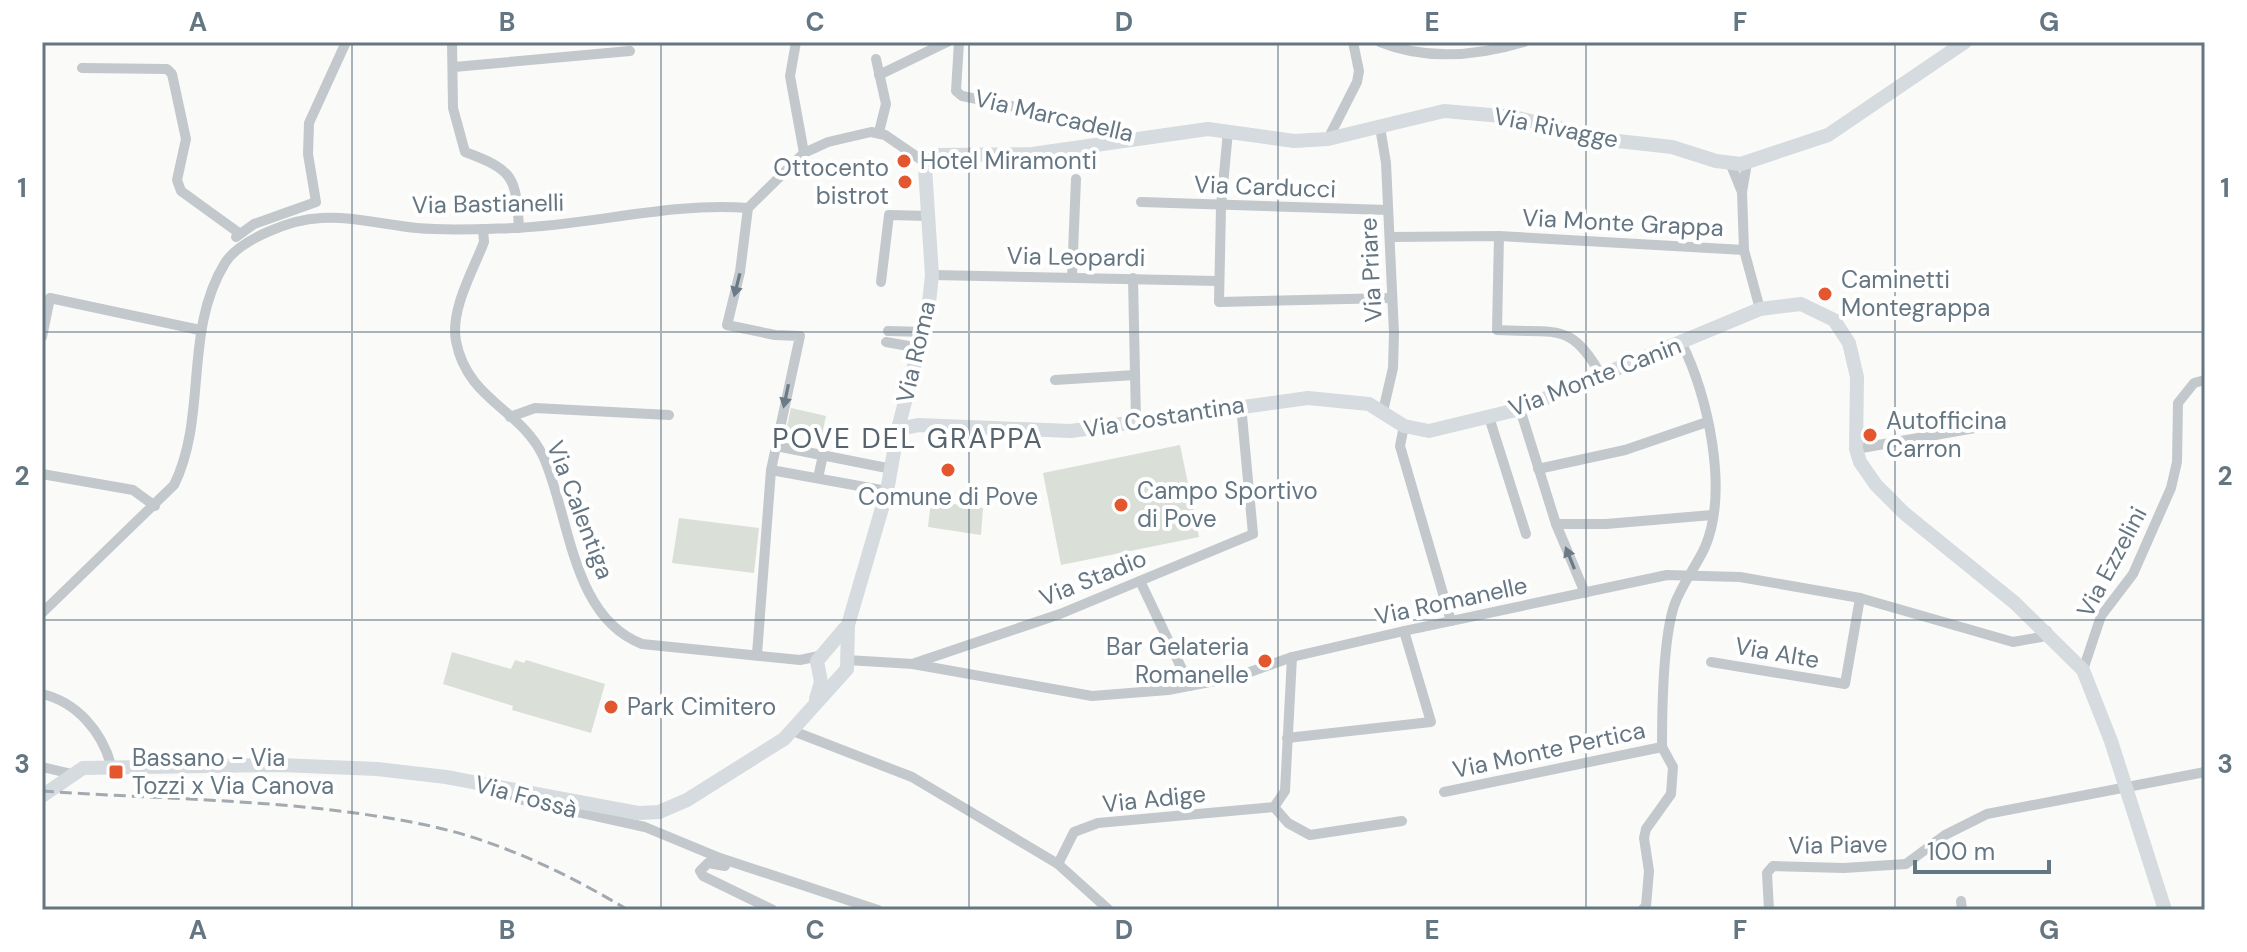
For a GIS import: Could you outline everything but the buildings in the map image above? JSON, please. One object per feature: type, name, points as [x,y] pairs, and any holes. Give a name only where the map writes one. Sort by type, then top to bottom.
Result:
[{"type":"main road","name":"Via Rivagge","points":[[1380,127],[1444,111],[1514,117],[1609,140],[1677,148],[1731,165],[1747,163],[1808,144],[1850,121],[1965,42]]},
{"type":"main road","name":"Via Marcadella","points":[[1131,138],[1208,129],[1294,141],[1328,139],[1380,127]]},
{"type":"main road","points":[[926,163],[936,155],[1032,154],[1131,138]]},
{"type":"main road","name":"Via Roma","points":[[847,666],[848,625],[887,491],[898,429],[924,332],[932,275],[926,163]]},
{"type":"main road","name":"Via Monte Canin","points":[[1404,426],[1429,431],[1520,409],[1760,309],[1801,304],[1823,312],[1843,331],[1857,377],[1856,449]]},
{"type":"main road","name":"Via Costantina","points":[[898,429],[943,425],[1071,431],[1308,398],[1354,400],[1383,411]]},
{"type":"main road","name":"Via Costantina","points":[[904,404],[943,425]]},
{"type":"main road","points":[[1383,411],[1404,426]]},
{"type":"main road","points":[[1856,449],[1860,462],[1876,485],[1904,513],[2047,631],[2083,670],[2111,741],[2165,910]]},
{"type":"main road","name":"Via Roma","points":[[821,663],[848,625]]},
{"type":"main road","points":[[816,700],[821,663],[837,650],[847,666]]},
{"type":"main road","points":[[821,663],[828,680],[847,666]]},
{"type":"main road","points":[[510,789],[638,813],[659,812],[687,800],[797,726],[847,666]]},
{"type":"main road","name":"Via Fossà","points":[[68,776],[83,768],[111,765],[377,769],[510,789]]},
{"type":"main road","points":[[42,796],[68,776]]},
{"type":"street","points":[[239,233],[316,202],[308,154],[309,123],[346,42]]},
{"type":"street","points":[[452,42],[453,108],[465,152],[503,169],[517,188],[519,228]]},
{"type":"street","points":[[796,42],[790,76],[804,153]]},
{"type":"street","points":[[879,75],[890,66],[947,42]]},
{"type":"street","points":[[1328,139],[1357,82],[1359,71],[1353,42]]},
{"type":"street","points":[[1380,42],[1441,55],[1481,53],[1524,42]]},
{"type":"street","name":"Via Marcadella","points":[[959,48],[955,82],[956,91],[962,96],[1051,114],[1131,138]]},
{"type":"street","points":[[454,67],[630,51]]},
{"type":"street","points":[[876,59],[886,104],[879,132]]},
{"type":"street","points":[[82,68],[167,69],[172,74],[186,139],[177,180],[181,191],[239,233]]},
{"type":"street","name":"Via Priare","points":[[1380,127],[1390,237],[1393,368],[1383,411]]},
{"type":"street","points":[[1228,131],[1221,207],[1219,302],[1391,298]]},
{"type":"street","points":[[821,663],[757,654],[765,517],[771,470],[800,336],[775,335],[727,325],[740,272],[748,208],[804,153],[828,142],[862,133],[879,132],[926,163]]},
{"type":"street","points":[[1747,163],[1742,192],[1744,250],[1760,309]]},
{"type":"street","points":[[1731,165],[1742,192]]},
{"type":"street","points":[[1072,277],[1076,179]]},
{"type":"street","name":"Via Carducci","points":[[1141,202],[1221,207],[1388,210]]},
{"type":"street","name":"Via Bastianelli","points":[[235,250],[293,224],[321,218],[421,229],[483,229],[519,228],[624,213],[696,207],[748,208]]},
{"type":"street","points":[[881,282],[889,215],[929,216]]},
{"type":"street","name":"Via Calentiga","points":[[483,229],[484,242],[455,322],[455,338],[472,382],[541,451],[568,544],[596,603],[623,637],[642,644],[757,654]]},
{"type":"street","points":[[42,613],[174,485],[184,464],[194,408],[200,330],[216,281],[235,250],[239,233]]},
{"type":"street","name":"Via Monte Grappa","points":[[1390,237],[1499,236],[1744,250]]},
{"type":"street","name":"Via Monte Grappa","points":[[1499,236],[1497,330],[1570,335],[1587,349],[1602,377]]},
{"type":"street","name":"Via Leopardi","points":[[932,275],[1218,281]]},
{"type":"street","points":[[1133,278],[1136,421]]},
{"type":"street","points":[[42,337],[50,298],[200,330]]},
{"type":"street","points":[[920,348],[887,337],[924,332]]},
{"type":"street","points":[[1642,910],[1646,906],[1649,871],[1646,829],[1671,794],[1673,767],[1662,747],[1662,699],[1673,608],[1707,544],[1712,515],[1714,467],[1707,422],[1694,367],[1682,344]]},
{"type":"street","points":[[1055,380],[1135,375]]},
{"type":"street","name":"Via Ezzelini","points":[[2083,670],[2101,616],[2133,574],[2171,488],[2177,462],[2178,403],[2200,382]]},
{"type":"street","name":"Via Stadio","points":[[913,664],[1060,614],[1253,534],[1241,405]]},
{"type":"street","points":[[510,417],[535,408],[669,415]]},
{"type":"street","points":[[1520,409],[1556,524],[1585,593]]},
{"type":"street","points":[[1489,417],[1526,534]]},
{"type":"street","points":[[1538,469],[1625,450],[1707,422]]},
{"type":"street","points":[[1856,449],[2003,423]]},
{"type":"street","points":[[1404,426],[1400,446],[1451,621]]},
{"type":"street","points":[[776,446],[892,469]]},
{"type":"street","points":[[818,478],[823,455]]},
{"type":"street","points":[[771,470],[887,491]]},
{"type":"street","points":[[42,474],[133,490],[155,506]]},
{"type":"street","points":[[1556,524],[1606,524],[1712,515]]},
{"type":"street","name":"Via Romanelle","points":[[847,666],[913,664],[1092,696],[1190,686],[1236,677],[1292,657],[1667,575],[1740,577],[1860,598],[2013,642],[2041,637],[2047,631]]},
{"type":"street","points":[[1140,581],[1190,686]]},
{"type":"street","name":"Via Alte","points":[[1711,662],[1845,684],[1860,598]]},
{"type":"street","points":[[1287,738],[1431,722],[1404,631]]},
{"type":"street","points":[[1292,657],[1285,791],[1274,807],[1288,823],[1310,835],[1402,821]]},
{"type":"street","points":[[42,694],[73,707],[105,743],[111,765]]},
{"type":"street","points":[[797,726],[820,743],[912,777],[1058,864],[1109,910]]},
{"type":"street","name":"Via Monte Pertica","points":[[1444,792],[1662,747]]},
{"type":"street","points":[[42,767],[68,776]]},
{"type":"street","points":[[2125,789],[2205,772]]},
{"type":"street","name":"Via Fossà","points":[[510,789],[515,798],[645,827],[720,858],[878,910]]},
{"type":"street","name":"Via Piave","points":[[1769,910],[1767,873],[1773,866],[1844,868],[1906,864],[1945,835],[1987,814],[2125,789]]},
{"type":"street","name":"Via Adige","points":[[1058,864],[1074,832],[1098,823],[1274,807]]},
{"type":"street","points":[[773,910],[703,876],[700,871],[702,865],[718,864],[764,877],[777,877]]},
{"type":"shaded area","points":[[791,408],[826,416],[821,439],[786,431]]},
{"type":"shaded area","name":"Campo Sportivo di Pove","points":[[1180,445],[1199,537],[1061,565],[1043,473]]},
{"type":"shaded area","points":[[931,501],[983,508],[981,535],[928,527]]},
{"type":"shaded area","points":[[679,518],[759,528],[754,573],[672,563]]},
{"type":"shaded area","points":[[452,652],[511,669],[515,660],[524,663],[526,660],[605,684],[591,733],[512,710],[513,706],[443,684]]},
{"type":"railway","points":[[42,791],[283,805],[379,816],[426,825],[505,848],[580,883],[628,910]]},
{"type":"place","name":"Hotel Miramonti","points":[[904,161]]},
{"type":"place","name":"Ottocento bistrot","points":[[905,182]]},
{"type":"place","name":"Caminetti Montegrappa","points":[[1825,294]]},
{"type":"place","name":"Autofficina Carron","points":[[1870,435]]},
{"type":"place","name":"Comune di Pove","points":[[948,470]]},
{"type":"place","name":"Campo Sportivo di Pove","points":[[1121,505]]},
{"type":"place","name":"Bar Gelateria Romanelle","points":[[1265,661]]},
{"type":"place","name":"Park Cimitero","points":[[611,707]]},
{"type":"place","name":"Bassano - Via Tozzi x Via Canova","points":[[116,772]]},
{"type":"district","name":"POVE DEL GRAPPA","points":[[908,438]]}]
